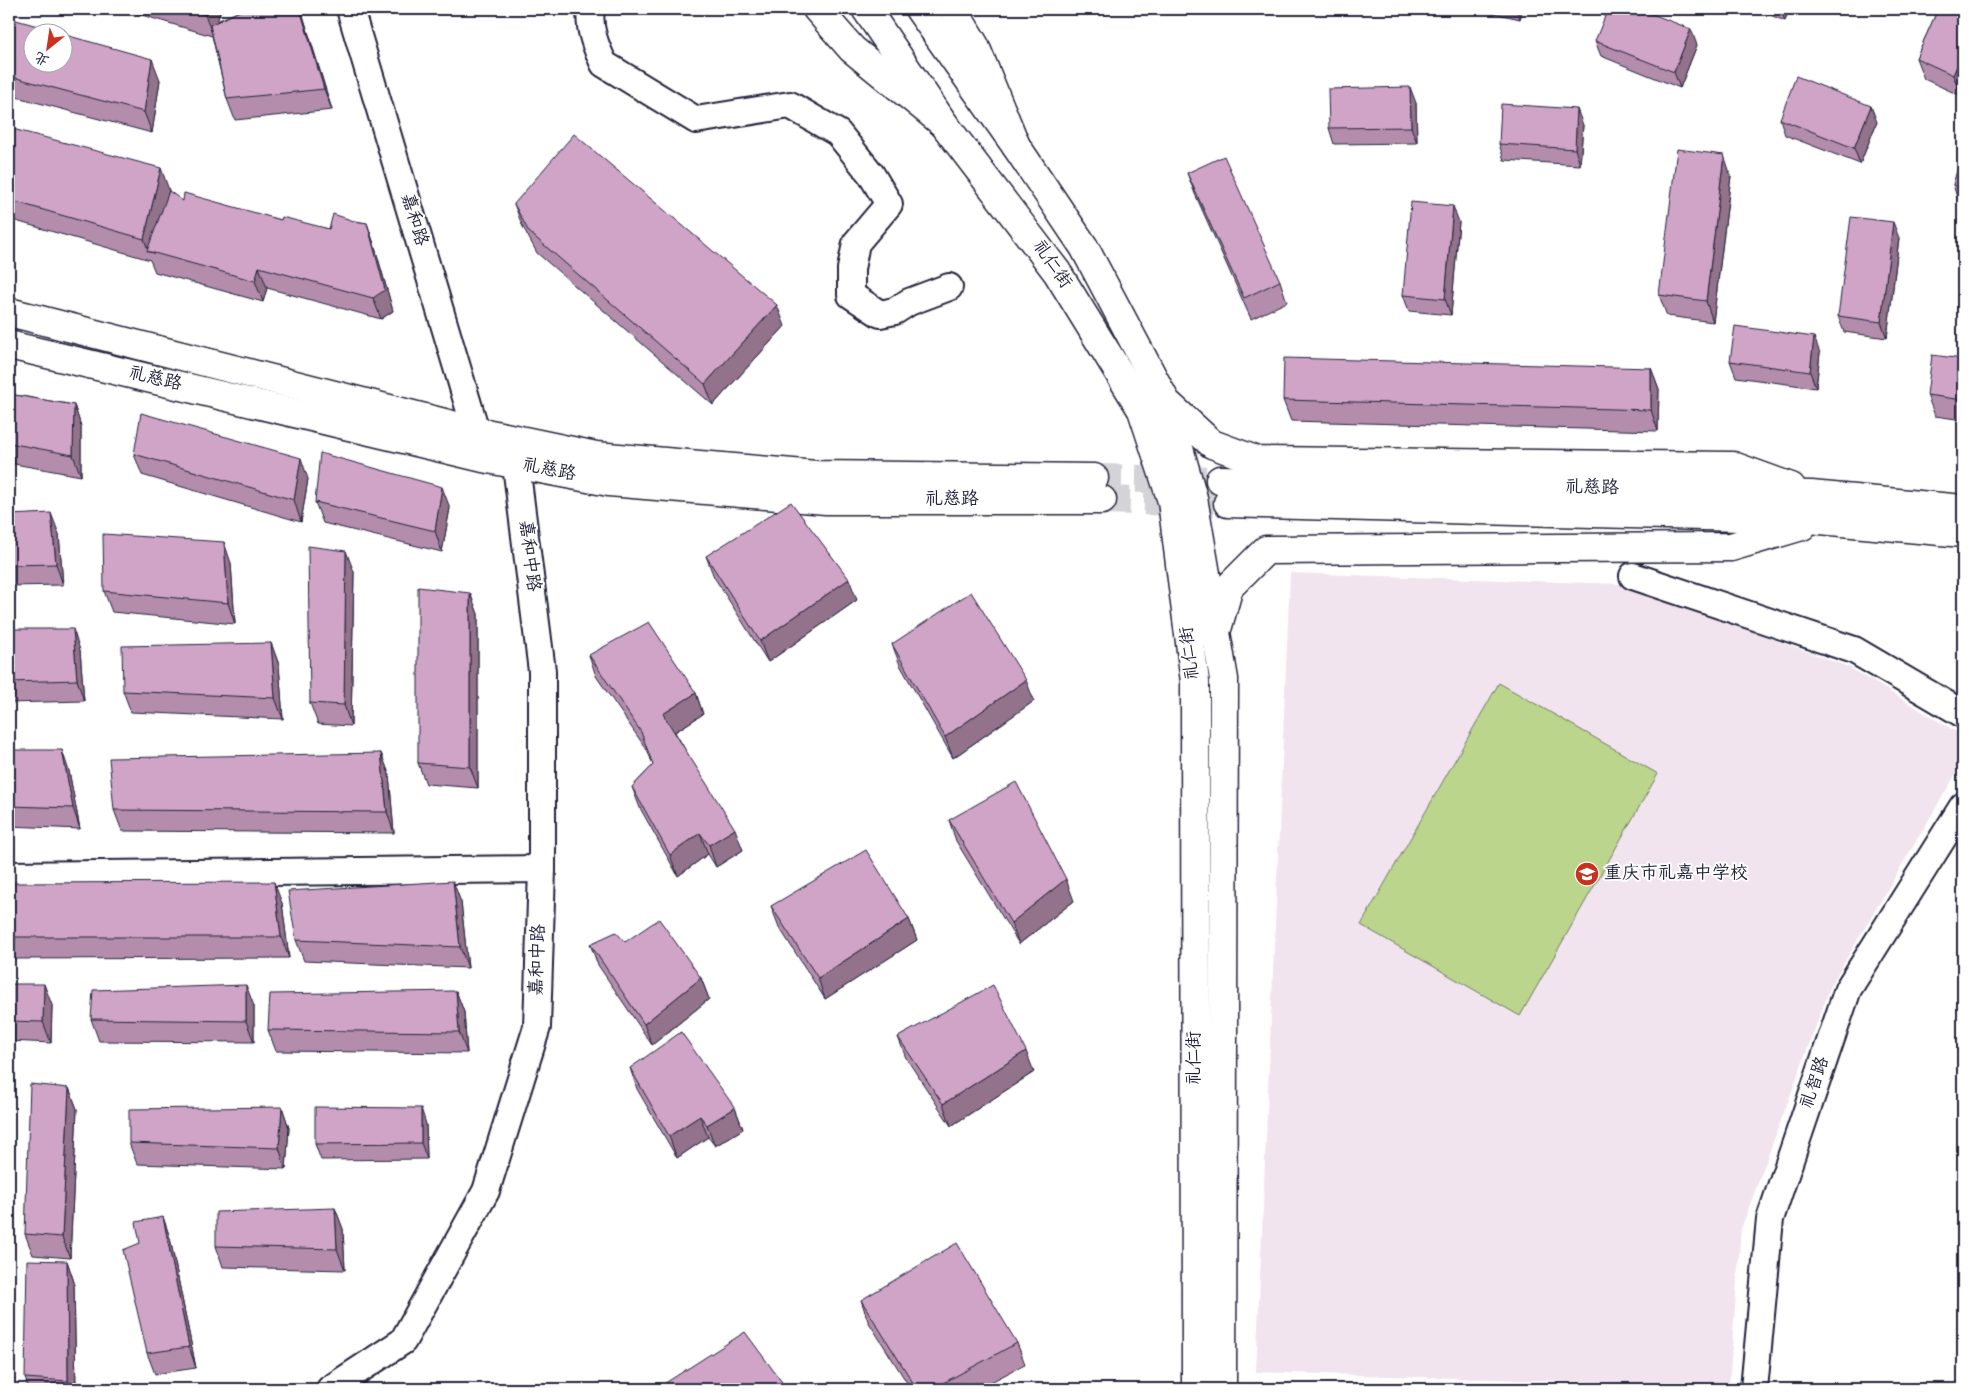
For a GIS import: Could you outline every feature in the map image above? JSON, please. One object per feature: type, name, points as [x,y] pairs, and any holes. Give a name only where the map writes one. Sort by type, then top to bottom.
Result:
[{"type":"main road","points":[[817,9],[852,49],[944,124]]},
{"type":"main road","name":"礼仁街","points":[[866,9],[944,124],[1058,272],[1142,410],[1172,501],[1195,682],[1196,1389]]},
{"type":"main road","name":"礼仁街","points":[[919,9],[1016,146],[1084,248],[1166,402],[1193,498],[1224,679],[1222,1389]]},
{"type":"main road","points":[[953,9],[975,46],[1016,146]]},
{"type":"main road","name":"礼慈路","points":[[9,312],[476,431],[596,456],[816,475],[1098,489],[826,500],[609,482],[483,458],[9,345]]},
{"type":"main road","points":[[1166,402],[1212,444],[1258,461],[1733,466],[1811,495]]},
{"type":"main road","name":"礼慈路","points":[[1963,509],[1811,495],[1224,492],[1822,520],[1963,534]]},
{"type":"main road","points":[[1216,635],[1229,586],[1266,550],[1731,547],[1822,520]]},
{"type":"street","name":"嘉和路","points":[[350,9],[476,431]]},
{"type":"street","points":[[591,9],[589,20],[604,64],[696,120],[790,106],[838,132],[871,174],[889,204],[856,243],[851,269],[851,295],[880,314],[895,311],[909,302],[949,288]]},
{"type":"street","name":"嘉和中路","points":[[330,1389],[403,1341],[486,1192],[537,1027],[542,869],[542,671],[516,465]]},
{"type":"street","points":[[1632,576],[1854,650],[1963,714]]},
{"type":"street","name":"礼智路","points":[[1754,1389],[1770,1219],[1848,989],[1963,806]]},
{"type":"street","points":[[9,875],[542,869]]},
{"type":"shaded area","name":"重庆市礼嘉中学校","points":[[1290,573],[1622,584],[1849,667],[1963,736],[1963,762],[1831,985],[1741,1229],[1729,1386],[1256,1372]]},
{"type":"green space","points":[[1499,683],[1658,774],[1520,1016],[1361,925]]},
{"type":"building","points":[[185,9],[207,9],[205,15]]},
{"type":"building","points":[[244,9],[300,9],[324,89],[227,99],[210,25]]},
{"type":"building","points":[[1608,9],[1639,9],[1691,29],[1674,72],[1595,41]]},
{"type":"building","points":[[1938,9],[1963,9],[1963,52],[1953,75],[1916,58]]},
{"type":"building","points":[[9,18],[23,22],[22,72],[72,72],[72,37],[152,59],[144,112],[9,76]]},
{"type":"building","points":[[1796,76],[1871,106],[1854,148],[1780,119]]},
{"type":"building","points":[[1410,87],[1411,127],[1329,128],[1328,89]]},
{"type":"building","points":[[1501,104],[1577,109],[1575,149],[1499,144]]},
{"type":"building","points":[[9,128],[161,168],[144,239],[9,200]]},
{"type":"building","points":[[574,134],[777,305],[705,384],[529,232],[514,204]]},
{"type":"building","points":[[1677,149],[1724,155],[1706,301],[1659,295]]},
{"type":"building","points":[[1963,150],[1963,188],[1953,185]]},
{"type":"building","points":[[1224,156],[1280,281],[1244,298],[1187,173]]},
{"type":"building","points":[[169,191],[183,201],[184,193],[281,220],[282,217],[329,229],[333,214],[367,223],[385,290],[373,298],[259,267],[255,281],[147,251]]},
{"type":"building","points":[[1411,202],[1453,206],[1445,299],[1403,295]]},
{"type":"building","points":[[1851,217],[1893,222],[1881,322],[1838,316]]},
{"type":"building","points":[[1735,326],[1814,337],[1810,372],[1730,361]]},
{"type":"building","points":[[1932,355],[1963,359],[1963,400],[1927,395]]},
{"type":"building","points":[[1284,358],[1651,368],[1651,410],[1283,400]]},
{"type":"building","points":[[9,394],[74,405],[73,455],[9,443]]},
{"type":"building","points":[[141,413],[301,458],[294,500],[134,454]]},
{"type":"building","points":[[320,453],[442,487],[435,531],[315,502]]},
{"type":"building","points":[[791,502],[849,579],[760,641],[706,556]]},
{"type":"building","points":[[51,513],[56,564],[9,565],[9,515]]},
{"type":"building","points":[[103,534],[224,542],[228,603],[104,591]]},
{"type":"building","points":[[308,546],[346,551],[344,705],[310,703]]},
{"type":"building","points":[[418,587],[470,593],[470,767],[418,763]]},
{"type":"building","points":[[971,592],[1026,680],[945,737],[892,644]]},
{"type":"building","points":[[649,622],[696,693],[663,714],[735,829],[709,845],[700,833],[670,855],[632,787],[653,765],[641,732],[589,655]]},
{"type":"building","points":[[9,629],[73,629],[77,680],[9,682]]},
{"type":"building","points":[[271,643],[275,698],[123,691],[122,646]]},
{"type":"building","points":[[9,750],[62,750],[73,808],[9,806]]},
{"type":"building","points":[[381,753],[387,812],[114,810],[109,758]]},
{"type":"building","points":[[1016,782],[1066,879],[1011,923],[949,820]]},
{"type":"building","points":[[866,850],[909,919],[818,978],[771,906]]},
{"type":"building","points":[[453,881],[460,947],[296,940],[288,891]]},
{"type":"building","points":[[274,882],[281,937],[9,937],[9,883]]},
{"type":"building","points":[[659,919],[701,978],[644,1024],[590,944],[616,932],[625,942]]},
{"type":"building","points":[[9,984],[44,984],[43,1022],[9,1021]]},
{"type":"building","points":[[246,985],[246,1021],[91,1019],[93,990]]},
{"type":"building","points":[[993,985],[1026,1051],[943,1104],[898,1037]]},
{"type":"building","points":[[456,991],[459,1032],[268,1030],[270,994]]},
{"type":"building","points":[[681,1032],[735,1108],[707,1125],[700,1116],[669,1136],[630,1068]]},
{"type":"building","points":[[30,1084],[69,1088],[62,1237],[25,1234]]},
{"type":"building","points":[[282,1107],[279,1148],[129,1143],[129,1109]]},
{"type":"building","points":[[315,1107],[421,1108],[421,1143],[315,1144]]},
{"type":"building","points":[[335,1208],[337,1249],[216,1246],[216,1212]]},
{"type":"building","points":[[163,1217],[189,1347],[147,1353],[123,1250],[140,1243],[136,1222]]},
{"type":"building","points":[[957,1243],[1017,1343],[932,1389],[917,1389],[861,1300]]},
{"type":"building","points":[[27,1260],[67,1261],[68,1381],[25,1378]]},
{"type":"building","points":[[745,1332],[787,1389],[656,1389]]},
{"type":"tunnel","points":[[1094,478],[1220,480]]},
{"type":"tunnel","points":[[1102,500],[1228,503]]},
{"type":"place","name":"重庆市礼嘉中学校","points":[[1587,874]]}]
